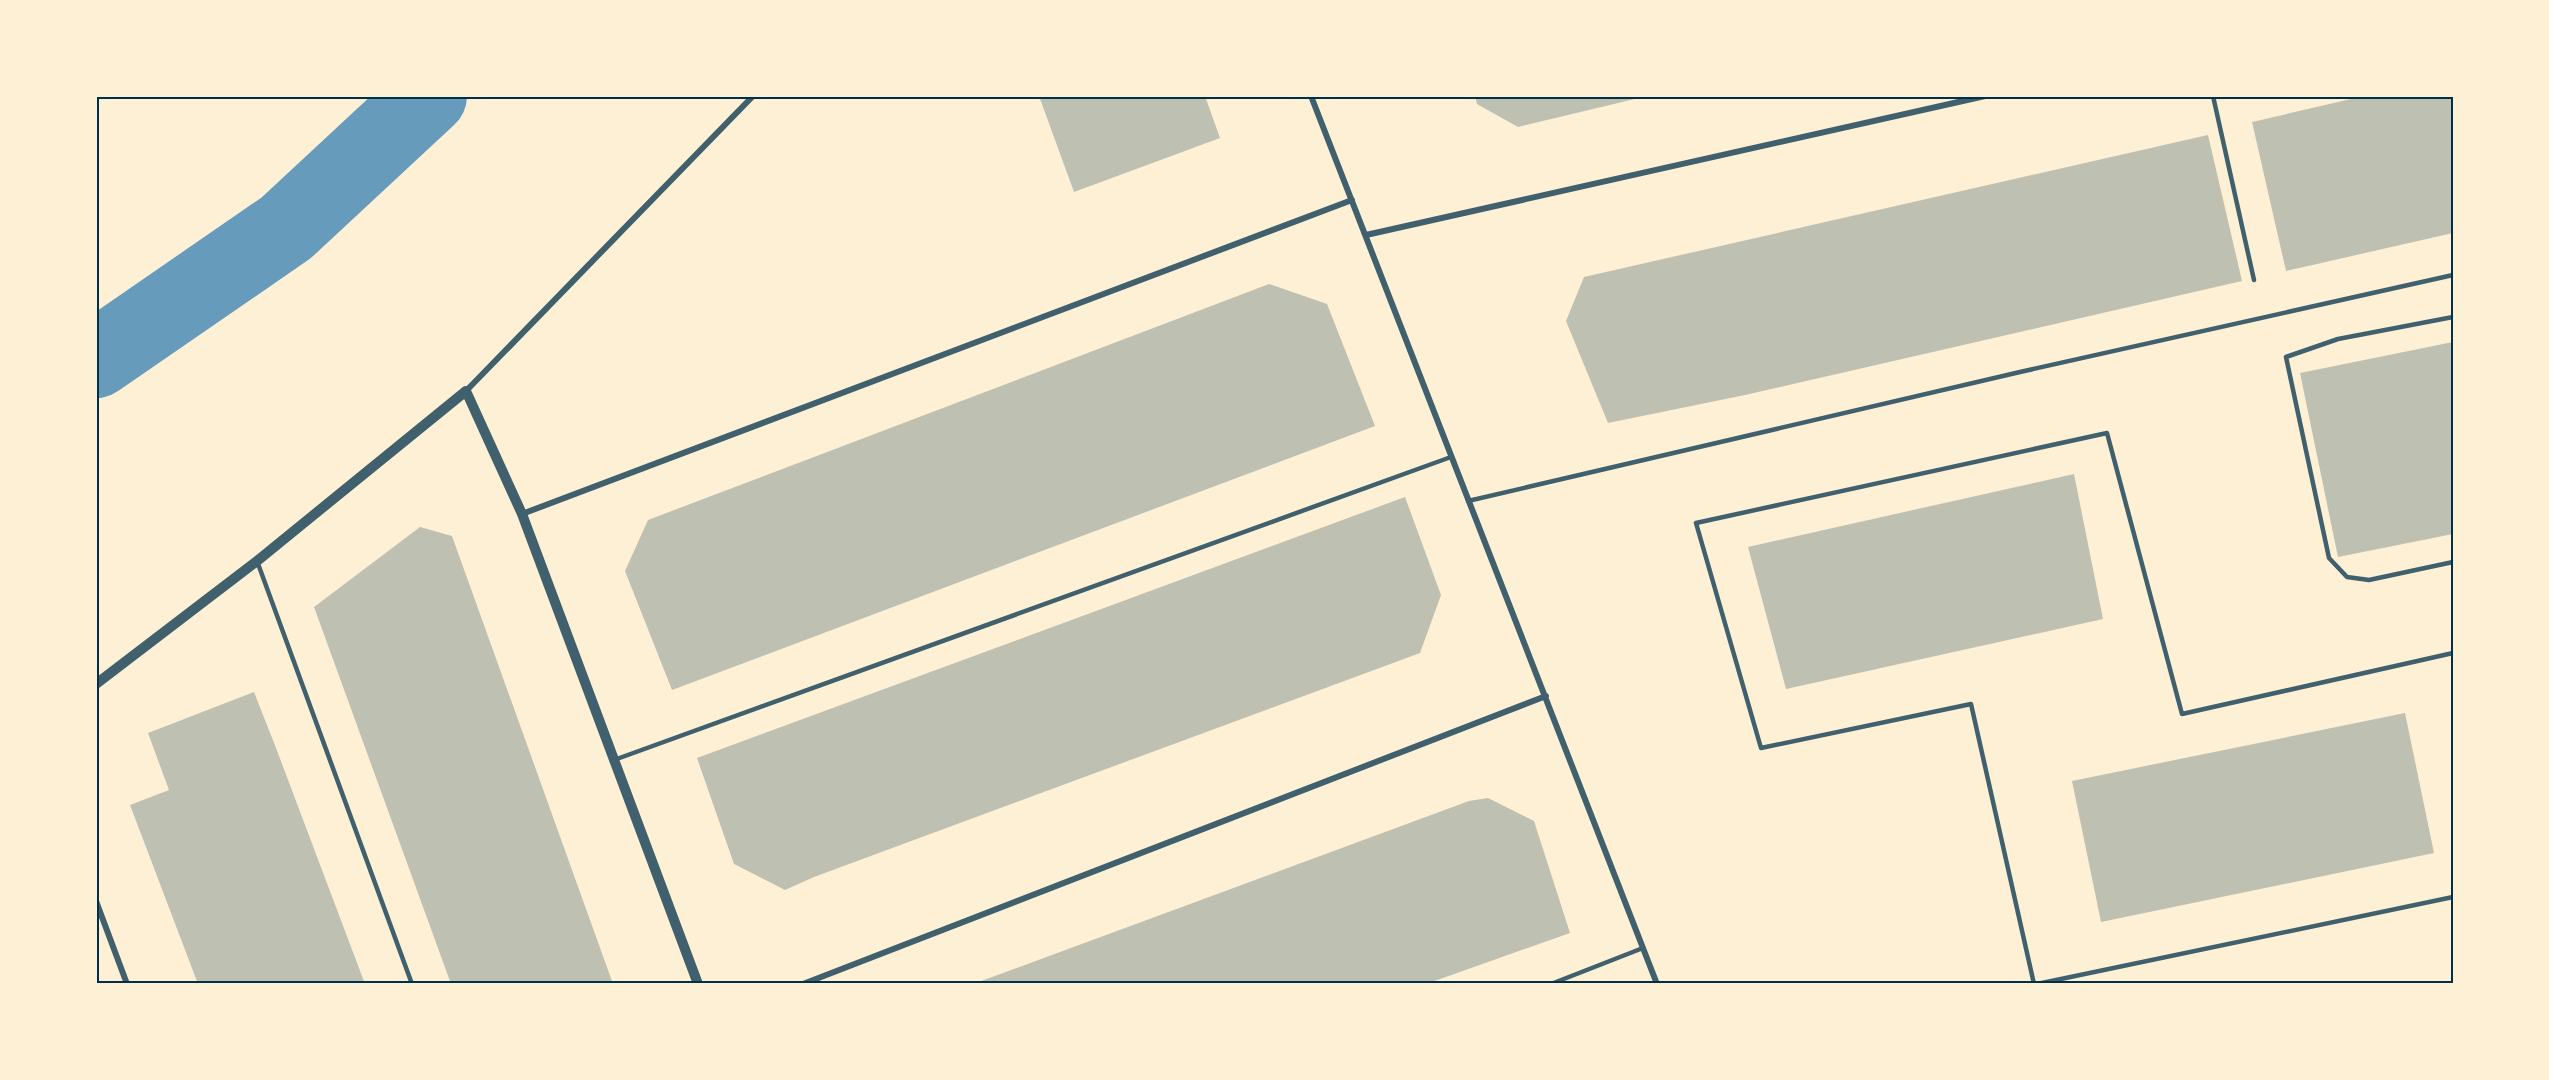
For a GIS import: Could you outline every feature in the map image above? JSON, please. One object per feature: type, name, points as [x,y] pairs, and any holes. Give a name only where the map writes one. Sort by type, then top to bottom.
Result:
[{"type":"street","points":[[96,684],[257,561],[466,392],[753,96]]},
{"type":"street","points":[[1311,96],[1657,984]]},
{"type":"street","points":[[1366,235],[1985,96]]},
{"type":"street","points":[[522,514],[1352,200]]},
{"type":"street","points":[[466,392],[522,514],[698,984]]},
{"type":"street","points":[[803,984],[1546,696]]},
{"type":"street","points":[[96,901],[127,984]]},
{"type":"lane","points":[[2213,96],[2254,280]]},
{"type":"lane","points":[[1468,501],[2020,372],[2453,275]]},
{"type":"lane","points":[[2453,317],[2338,339],[2286,357],[2329,558],[2347,577],[2369,580],[2453,562]]},
{"type":"lane","points":[[2453,653],[2182,714],[2107,433],[1696,523],[1761,748],[1971,704],[2035,984],[2453,897]]},
{"type":"lane","points":[[614,759],[1451,457]]},
{"type":"lane","points":[[257,561],[412,984]]},
{"type":"lane","points":[[1551,984],[1643,948]]},
{"type":"building","points":[[1039,96],[1205,96],[1220,138],[1074,192]]},
{"type":"building","points":[[1475,96],[1643,97],[1518,127],[1477,104]]},
{"type":"building","points":[[2364,96],[2453,96],[2453,233],[2286,271],[2252,122]]},
{"type":"building","points":[[2208,135],[2242,281],[1745,395],[1608,423],[1566,321],[1584,277]]},
{"type":"building","points":[[1269,284],[1327,304],[1375,426],[672,690],[625,571],[648,520]]},
{"type":"building","points":[[2453,342],[2453,534],[2338,557],[2300,373]]},
{"type":"building","points":[[2074,474],[2103,619],[1786,689],[1748,547]]},
{"type":"building","points":[[1405,497],[1441,595],[1420,653],[814,877],[785,890],[734,864],[697,758]]},
{"type":"building","points":[[420,527],[452,536],[613,984],[451,984],[314,607]]},
{"type":"building","points":[[254,692],[365,984],[198,984],[130,805],[169,790],[148,733]]},
{"type":"building","points":[[2405,713],[2434,853],[2101,922],[2072,781]]},
{"type":"building","points":[[1488,798],[1534,821],[1570,933],[1426,984],[973,984],[1469,801]]},
{"type":"waterway","points":[[96,359],[286,228],[428,96]]}]
